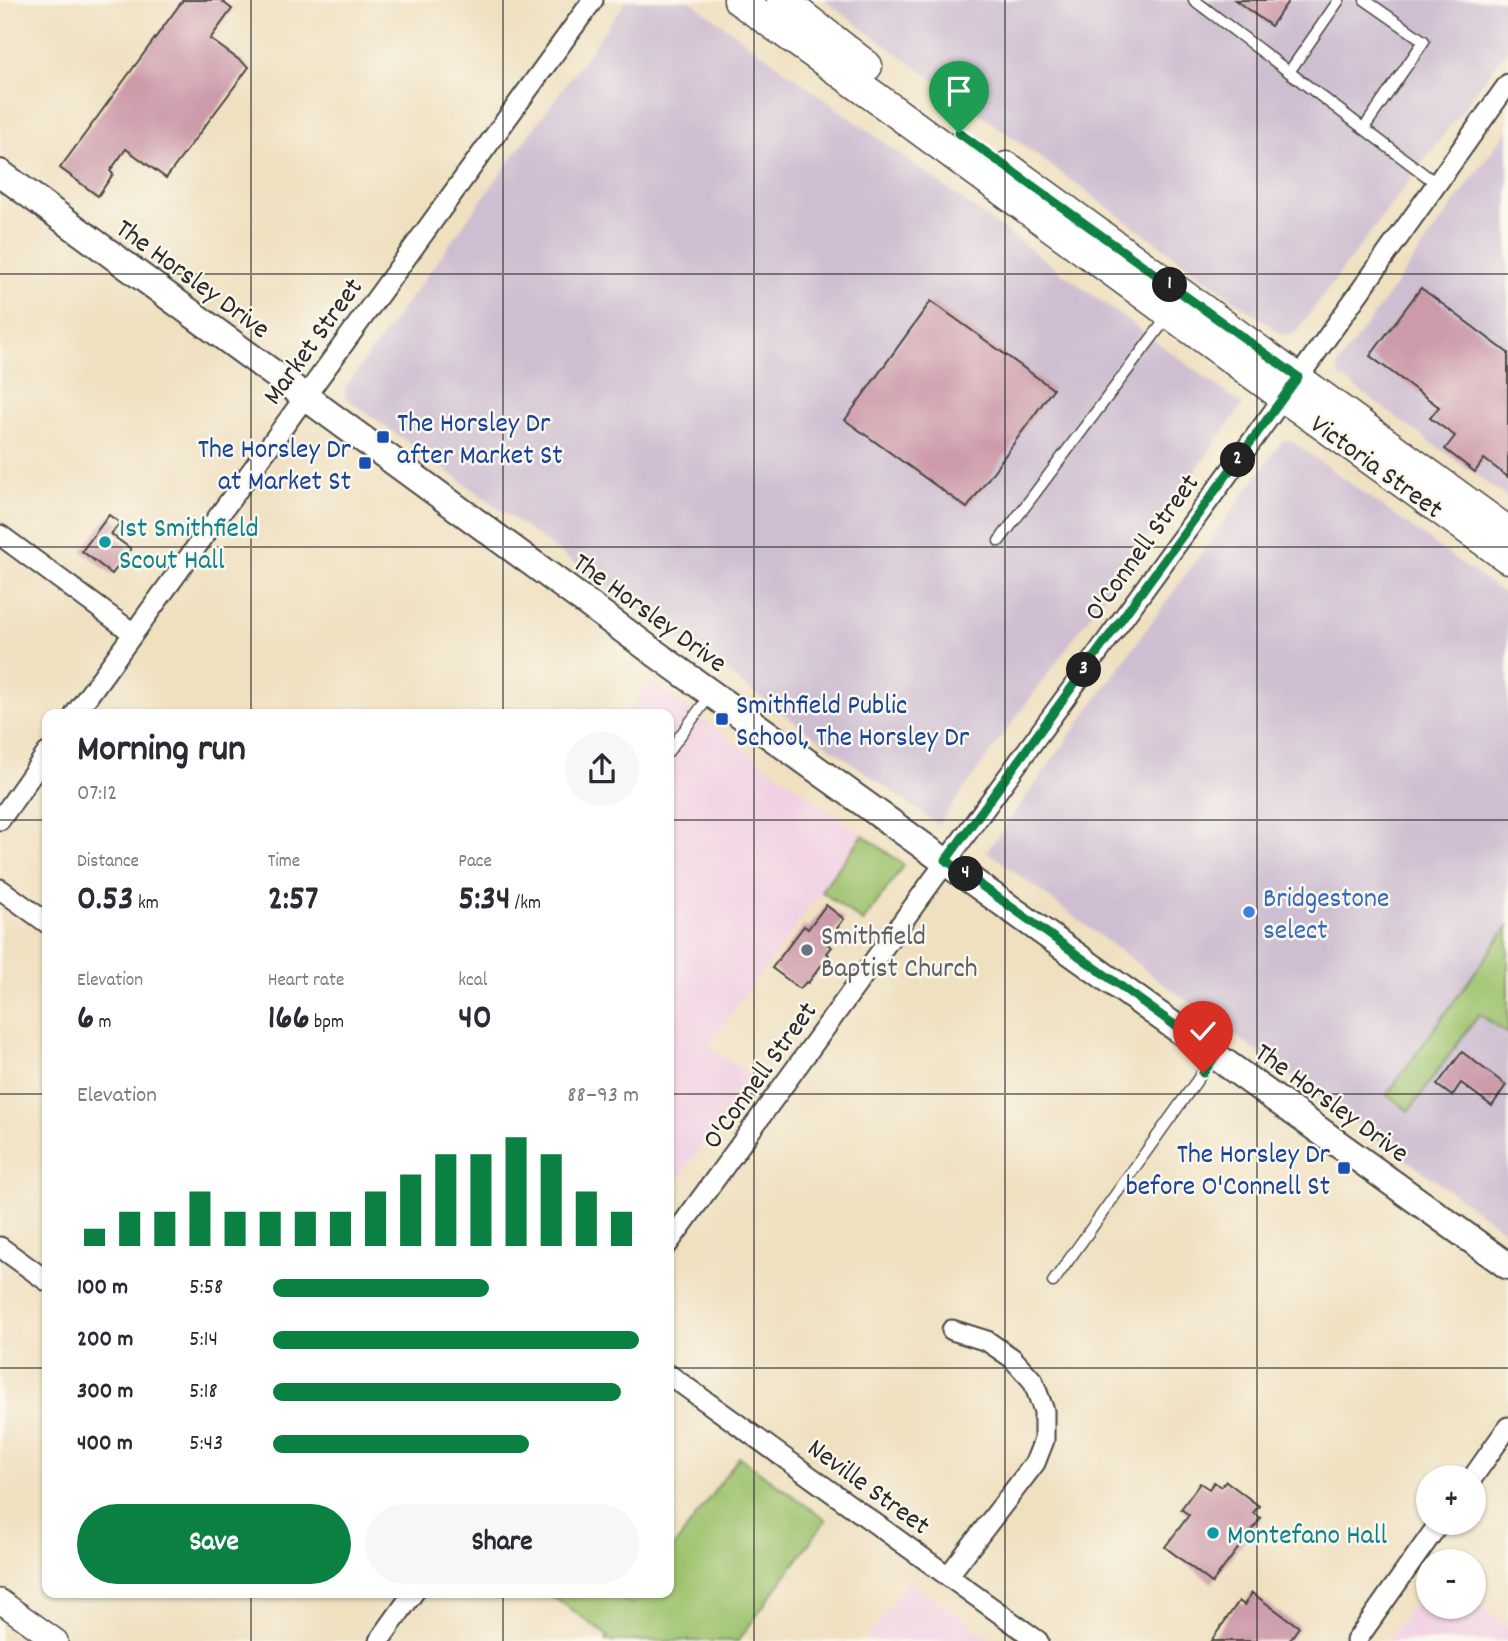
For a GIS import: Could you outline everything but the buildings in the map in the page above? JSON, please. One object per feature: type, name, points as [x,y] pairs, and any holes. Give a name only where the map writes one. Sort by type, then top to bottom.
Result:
[{"type":"main road","name":"Victoria Street","points":[[739,0],[1170,313],[1291,387],[1508,532]]},
{"type":"main road","name":"Victoria Street","points":[[782,0],[1291,387],[1508,558]]},
{"type":"main road","name":"The Horsley Drive","points":[[0,173],[712,694],[1508,1266]]},
{"type":"street","name":"Market Street","points":[[79,709],[593,0]]},
{"type":"street","name":"O'Connell Street","points":[[674,1236],[1508,84]]},
{"type":"street","points":[[0,536],[133,633]]},
{"type":"street","points":[[0,820],[42,760]]},
{"type":"street","points":[[0,889],[42,919]]},
{"type":"street","points":[[0,1247],[42,1277]]},
{"type":"street","points":[[948,1576],[1035,1463],[1044,1440],[1044,1412],[1033,1381],[1012,1358],[987,1340],[952,1331]]},
{"type":"street","name":"Neville Street","points":[[674,1378],[1038,1641]]},
{"type":"street","points":[[1481,1465],[1508,1427]]},
{"type":"street","points":[[1356,1641],[1431,1535]]},
{"type":"street","points":[[379,1641],[410,1598]]},
{"type":"street","points":[[0,1601],[56,1641]]},
{"type":"lane","points":[[1194,0],[1437,184]]},
{"type":"lane","points":[[1289,72],[1339,0]]},
{"type":"lane","points":[[1364,128],[1424,41],[1365,0]]},
{"type":"lane","points":[[999,541],[1170,313]]},
{"type":"lane","points":[[674,744],[712,694]]},
{"type":"lane","points":[[1053,1282],[1216,1055]]},
{"type":"shaded area","points":[[627,0],[689,0],[1243,405],[938,825],[346,398],[344,389]]},
{"type":"shaded area","points":[[824,0],[1508,0],[1508,49],[1295,333],[1283,335]]},
{"type":"shaded area","points":[[1508,129],[1508,498],[1339,376],[1337,366]]},
{"type":"shaded area","points":[[1290,440],[1508,597],[1508,1233],[1153,976],[987,851],[1282,441]]},
{"type":"shaded area","points":[[650,681],[863,835],[708,1045],[751,1077],[674,1184],[674,709],[630,709]]},
{"type":"shaded area","points":[[908,1580],[993,1641],[865,1641]]},
{"type":"shaded area","points":[[1416,1599],[1416,1619],[1486,1619],[1486,1610],[1508,1626],[1508,1641],[1387,1641]]},
{"type":"green space","points":[[863,835],[904,865],[863,922],[821,891]]},
{"type":"green space","points":[[1508,926],[1508,1034],[1479,1014],[1409,1111],[1387,1095]]},
{"type":"green space","points":[[739,1457],[826,1520],[738,1641],[606,1641],[608,1636],[555,1598],[623,1598],[632,1604],[637,1598],[674,1598],[674,1547]]},
{"type":"place","name":"The Horsley Dr after Market St","points":[[383,437]]},
{"type":"place","name":"The Horsley Dr at Market St","points":[[365,463]]},
{"type":"place","name":"1st Smithfield Scout Hall","points":[[105,542]]},
{"type":"place","name":"Smithfield Public School, The Horsley Dr","points":[[722,719]]},
{"type":"place","name":"Bridgestone select","points":[[1249,912]]},
{"type":"place","name":"Smithfield Baptist Church","points":[[807,950]]},
{"type":"place","name":"The Horsley Dr before O'Connell St","points":[[1344,1168]]},
{"type":"place","name":"Montefano Hall","points":[[1213,1533]]},
{"type":"route","points":[[959,133],[1298,377],[946,860],[1216,1055],[1203,1073]]}]
